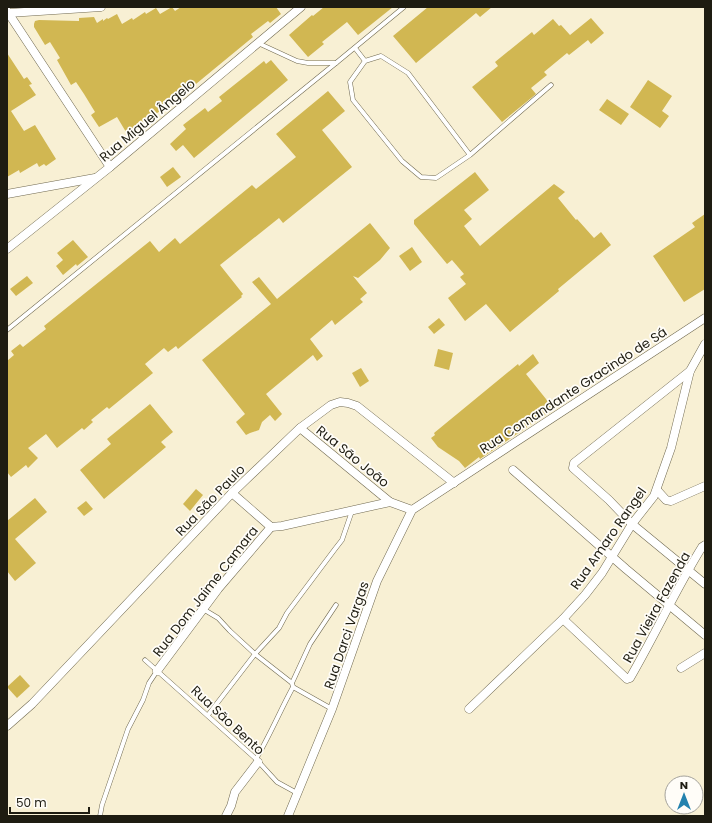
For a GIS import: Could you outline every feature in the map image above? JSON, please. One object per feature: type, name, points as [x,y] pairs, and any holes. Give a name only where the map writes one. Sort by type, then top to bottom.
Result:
[{"type":"street","points":[[8,12],[101,7]]},
{"type":"street","name":"Rua Miguel Ângelo","points":[[7,249],[110,167],[301,7]]},
{"type":"street","points":[[8,12],[110,167]]},
{"type":"street","points":[[7,194],[96,178]]},
{"type":"street","name":"Rua Comandante Gracindo de Sá","points":[[454,483],[705,318]]},
{"type":"street","name":"Rua Amaro Rangel","points":[[469,709],[563,619],[602,573],[632,524],[654,496],[671,448],[690,371],[705,344]]},
{"type":"street","points":[[690,371],[574,463],[573,468],[609,500],[632,524],[705,584]]},
{"type":"street","name":"Rua São Paulo","points":[[7,726],[32,704],[232,493],[300,428],[331,405],[340,402],[348,402],[357,406],[454,483]]},
{"type":"street","name":"Rua São João","points":[[300,428],[390,502]]},
{"type":"street","points":[[513,470],[612,557],[705,635]]},
{"type":"street","points":[[232,493],[271,527],[282,526],[390,502],[412,510],[454,483]]},
{"type":"street","points":[[657,490],[666,500],[671,501],[705,486]]},
{"type":"street","name":"Rua Darci Vargas","points":[[288,816],[332,710],[377,581],[412,510]]},
{"type":"street","name":"Rua Dom Jaime Camara","points":[[157,671],[203,609],[271,527]]},
{"type":"street","name":"Rua Vieira Fazenda","points":[[563,619],[627,679],[630,678],[670,606],[688,569],[702,547],[705,545]]},
{"type":"street","points":[[681,668],[705,652]]},
{"type":"street","points":[[226,816],[235,792],[257,760]]},
{"type":"lane","points":[[7,330],[404,7]]},
{"type":"lane","points":[[258,43],[297,61],[308,63],[336,63]]},
{"type":"lane","points":[[355,48],[364,61]]},
{"type":"lane","points":[[470,155],[408,73],[381,56],[364,61],[350,82],[353,100],[402,161],[421,177],[436,178],[470,155],[551,85]]},
{"type":"lane","points":[[208,715],[255,654],[279,628],[287,613],[342,540],[352,511]]},
{"type":"lane","points":[[257,760],[293,685],[310,644],[336,605]]},
{"type":"lane","points":[[203,609],[218,618],[255,654],[293,685],[332,710]]},
{"type":"lane","name":"Rua São Bento","points":[[145,660],[257,760],[280,785],[298,793]]},
{"type":"lane","points":[[100,816],[102,805],[128,729],[143,700],[149,683],[157,671]]},
{"type":"building","points":[[172,7],[175,11],[181,7],[276,7],[281,14],[270,23],[268,21],[251,34],[253,37],[185,93],[182,89],[160,106],[162,110],[126,132],[117,117],[99,127],[91,115],[95,112],[76,82],[71,85],[57,60],[60,58],[50,42],[45,45],[34,27],[35,21],[79,21],[79,18],[94,17],[97,23],[117,14],[122,24],[156,8],[160,14]]},
{"type":"building","points":[[324,7],[393,7],[358,35],[347,22],[322,42],[324,44],[308,57],[289,35],[312,15],[313,16]]},
{"type":"building","points":[[428,7],[492,7],[480,17],[476,13],[416,63],[393,36]]},
{"type":"building","points":[[591,18],[604,33],[591,44],[588,40],[569,55],[567,53],[544,72],[547,75],[531,88],[536,94],[502,122],[472,87],[498,66],[495,62],[532,32],[534,35],[553,19],[570,35]]},
{"type":"building","points":[[7,53],[24,79],[27,77],[32,84],[29,85],[36,95],[11,111],[24,131],[35,125],[56,159],[46,166],[44,164],[39,167],[37,163],[20,173],[19,170],[7,177]]},
{"type":"building","points":[[271,60],[288,80],[194,158],[183,145],[176,151],[170,144],[186,129],[183,125],[205,108],[208,112],[222,101],[219,97],[264,61],[266,64]]},
{"type":"building","points":[[648,80],[672,96],[662,111],[669,116],[660,128],[630,107]]},
{"type":"building","points":[[328,91],[345,111],[322,130],[352,167],[283,223],[279,218],[220,265],[243,294],[241,296],[242,297],[178,349],[176,346],[168,352],[164,348],[145,364],[153,373],[109,409],[107,407],[91,420],[93,422],[84,430],[82,428],[57,448],[46,434],[28,448],[38,458],[28,468],[26,465],[11,477],[7,472],[7,361],[14,355],[11,351],[20,344],[23,347],[46,329],[44,326],[150,241],[159,252],[175,238],[180,244],[252,185],[256,189],[296,157],[276,134]]},
{"type":"building","points":[[607,99],[629,114],[621,125],[599,110]]},
{"type":"building","points":[[173,167],[181,177],[167,187],[160,177]]},
{"type":"building","points":[[475,172],[489,190],[464,210],[472,219],[464,226],[480,246],[554,184],[565,192],[558,198],[576,220],[577,219],[594,238],[601,232],[611,245],[558,289],[559,291],[510,332],[486,304],[465,321],[448,298],[466,284],[460,277],[464,274],[452,260],[447,264],[414,224],[414,220]]},
{"type":"building","points":[[705,214],[705,289],[684,302],[653,256],[695,227],[692,223]]},
{"type":"building","points":[[370,223],[390,248],[380,260],[358,278],[353,276],[367,293],[360,299],[363,302],[335,325],[332,320],[310,339],[323,356],[317,361],[313,355],[266,394],[282,414],[275,421],[270,415],[262,422],[259,430],[246,435],[236,422],[245,414],[202,360],[271,304],[252,282],[259,277],[277,299]]},
{"type":"building","points":[[73,240],[88,257],[77,266],[76,264],[63,275],[56,266],[63,260],[57,253]]},
{"type":"building","points":[[412,247],[422,262],[410,271],[399,256]]},
{"type":"building","points":[[27,276],[33,283],[16,296],[10,289]]},
{"type":"building","points":[[439,318],[445,325],[434,334],[428,327]]},
{"type":"building","points":[[438,349],[453,353],[449,370],[434,366]]},
{"type":"building","points":[[533,354],[539,363],[526,374],[554,409],[480,459],[479,457],[465,468],[459,461],[438,447],[431,438],[435,435],[434,433],[518,364],[519,366]]},
{"type":"building","points":[[361,368],[369,381],[360,387],[352,373]]},
{"type":"building","points":[[150,404],[173,432],[161,442],[166,447],[104,499],[80,470],[111,444],[107,439]]},
{"type":"building","points":[[196,489],[203,495],[190,511],[183,504]]},
{"type":"building","points":[[35,498],[47,512],[15,539],[36,563],[15,581],[7,571],[7,521]]},
{"type":"building","points":[[86,501],[93,509],[84,516],[77,508]]},
{"type":"building","points":[[20,675],[30,686],[17,698],[7,687]]}]
